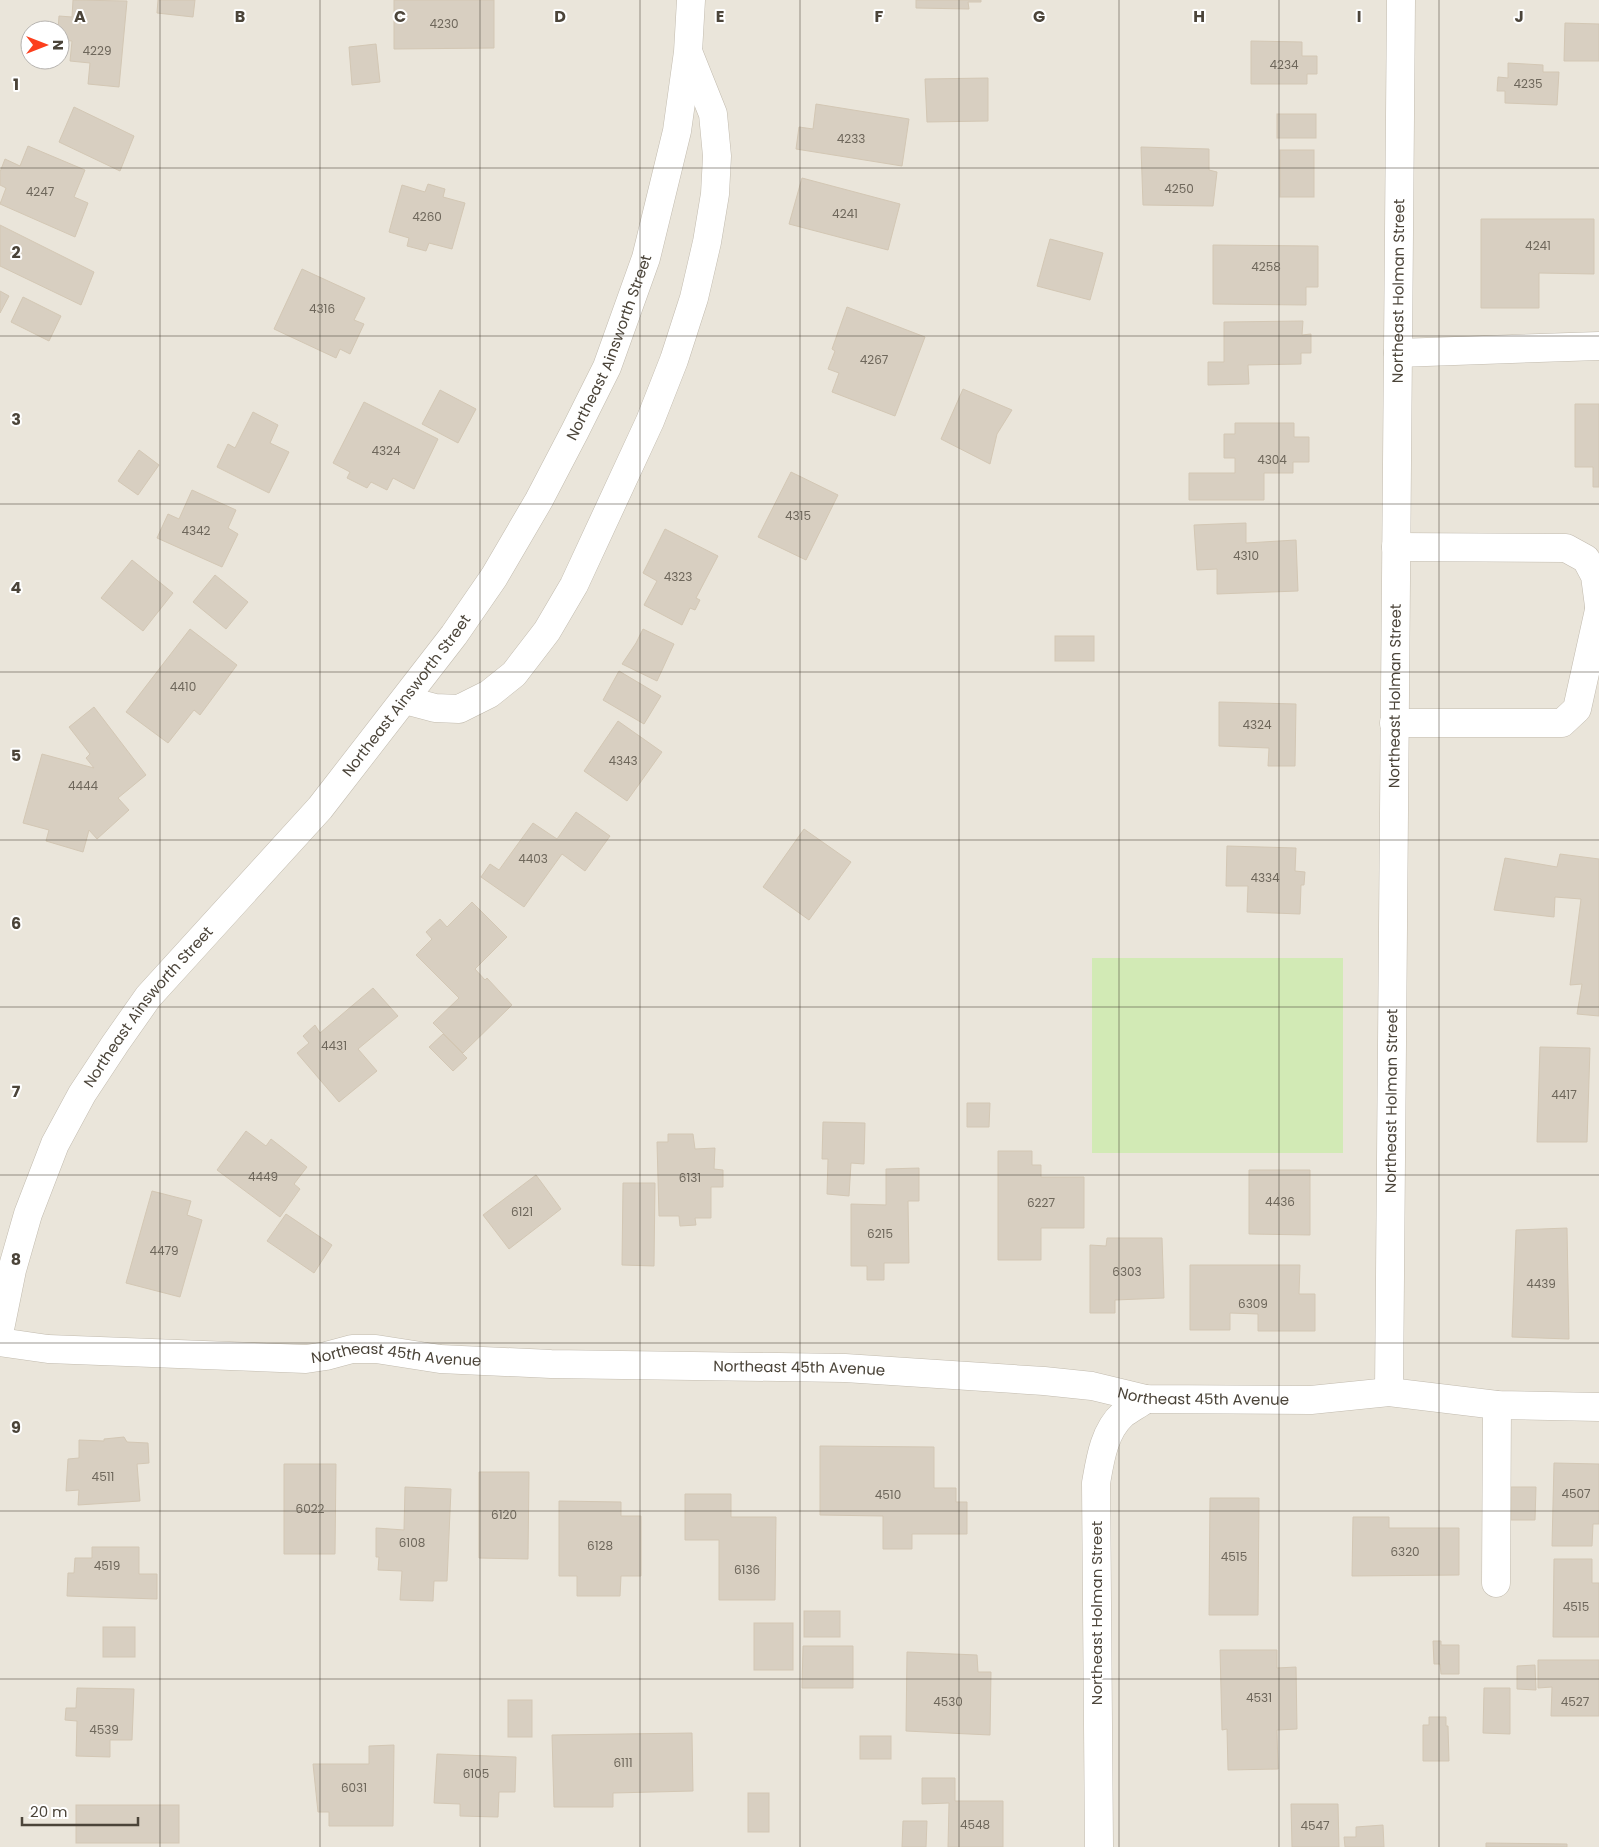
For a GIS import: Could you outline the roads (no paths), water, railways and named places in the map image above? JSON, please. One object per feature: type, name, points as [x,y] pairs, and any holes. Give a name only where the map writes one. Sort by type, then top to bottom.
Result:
[{"type":"street","name":"Northeast Ainsworth Street","points":[[0,1329],[12,1270],[28,1214],[55,1144],[82,1094],[148,997],[320,808],[405,700],[454,635],[494,577],[539,500],[607,367],[646,258],[677,131],[688,52],[691,0]]},
{"type":"street","name":"Northeast Holman Street","points":[[1389,1392],[1401,0]]},
{"type":"street","points":[[405,700],[435,708],[459,709],[488,694],[514,674],[547,631],[574,585],[650,421],[674,360],[694,298],[707,242],[715,194],[717,156],[713,114],[688,52]]},
{"type":"street","points":[[1398,353],[1599,346]]},
{"type":"street","points":[[1396,547],[1566,548],[1586,559],[1596,576],[1599,606]]},
{"type":"street","points":[[1394,723],[1562,723],[1577,709],[1599,610]]},
{"type":"street","name":"Northeast 45th Avenue","points":[[0,1342],[48,1348],[306,1358],[326,1356],[352,1348],[376,1348],[440,1359],[532,1363],[845,1368],[1044,1381],[1092,1386],[1146,1399],[1311,1400],[1389,1392],[1497,1405],[1599,1408]]},
{"type":"street","name":"Northeast Holman Street","points":[[1099,1847],[1096,1483],[1101,1456],[1108,1435],[1122,1415],[1146,1399]]},
{"type":"street","points":[[1496,1582],[1497,1405]]}]
